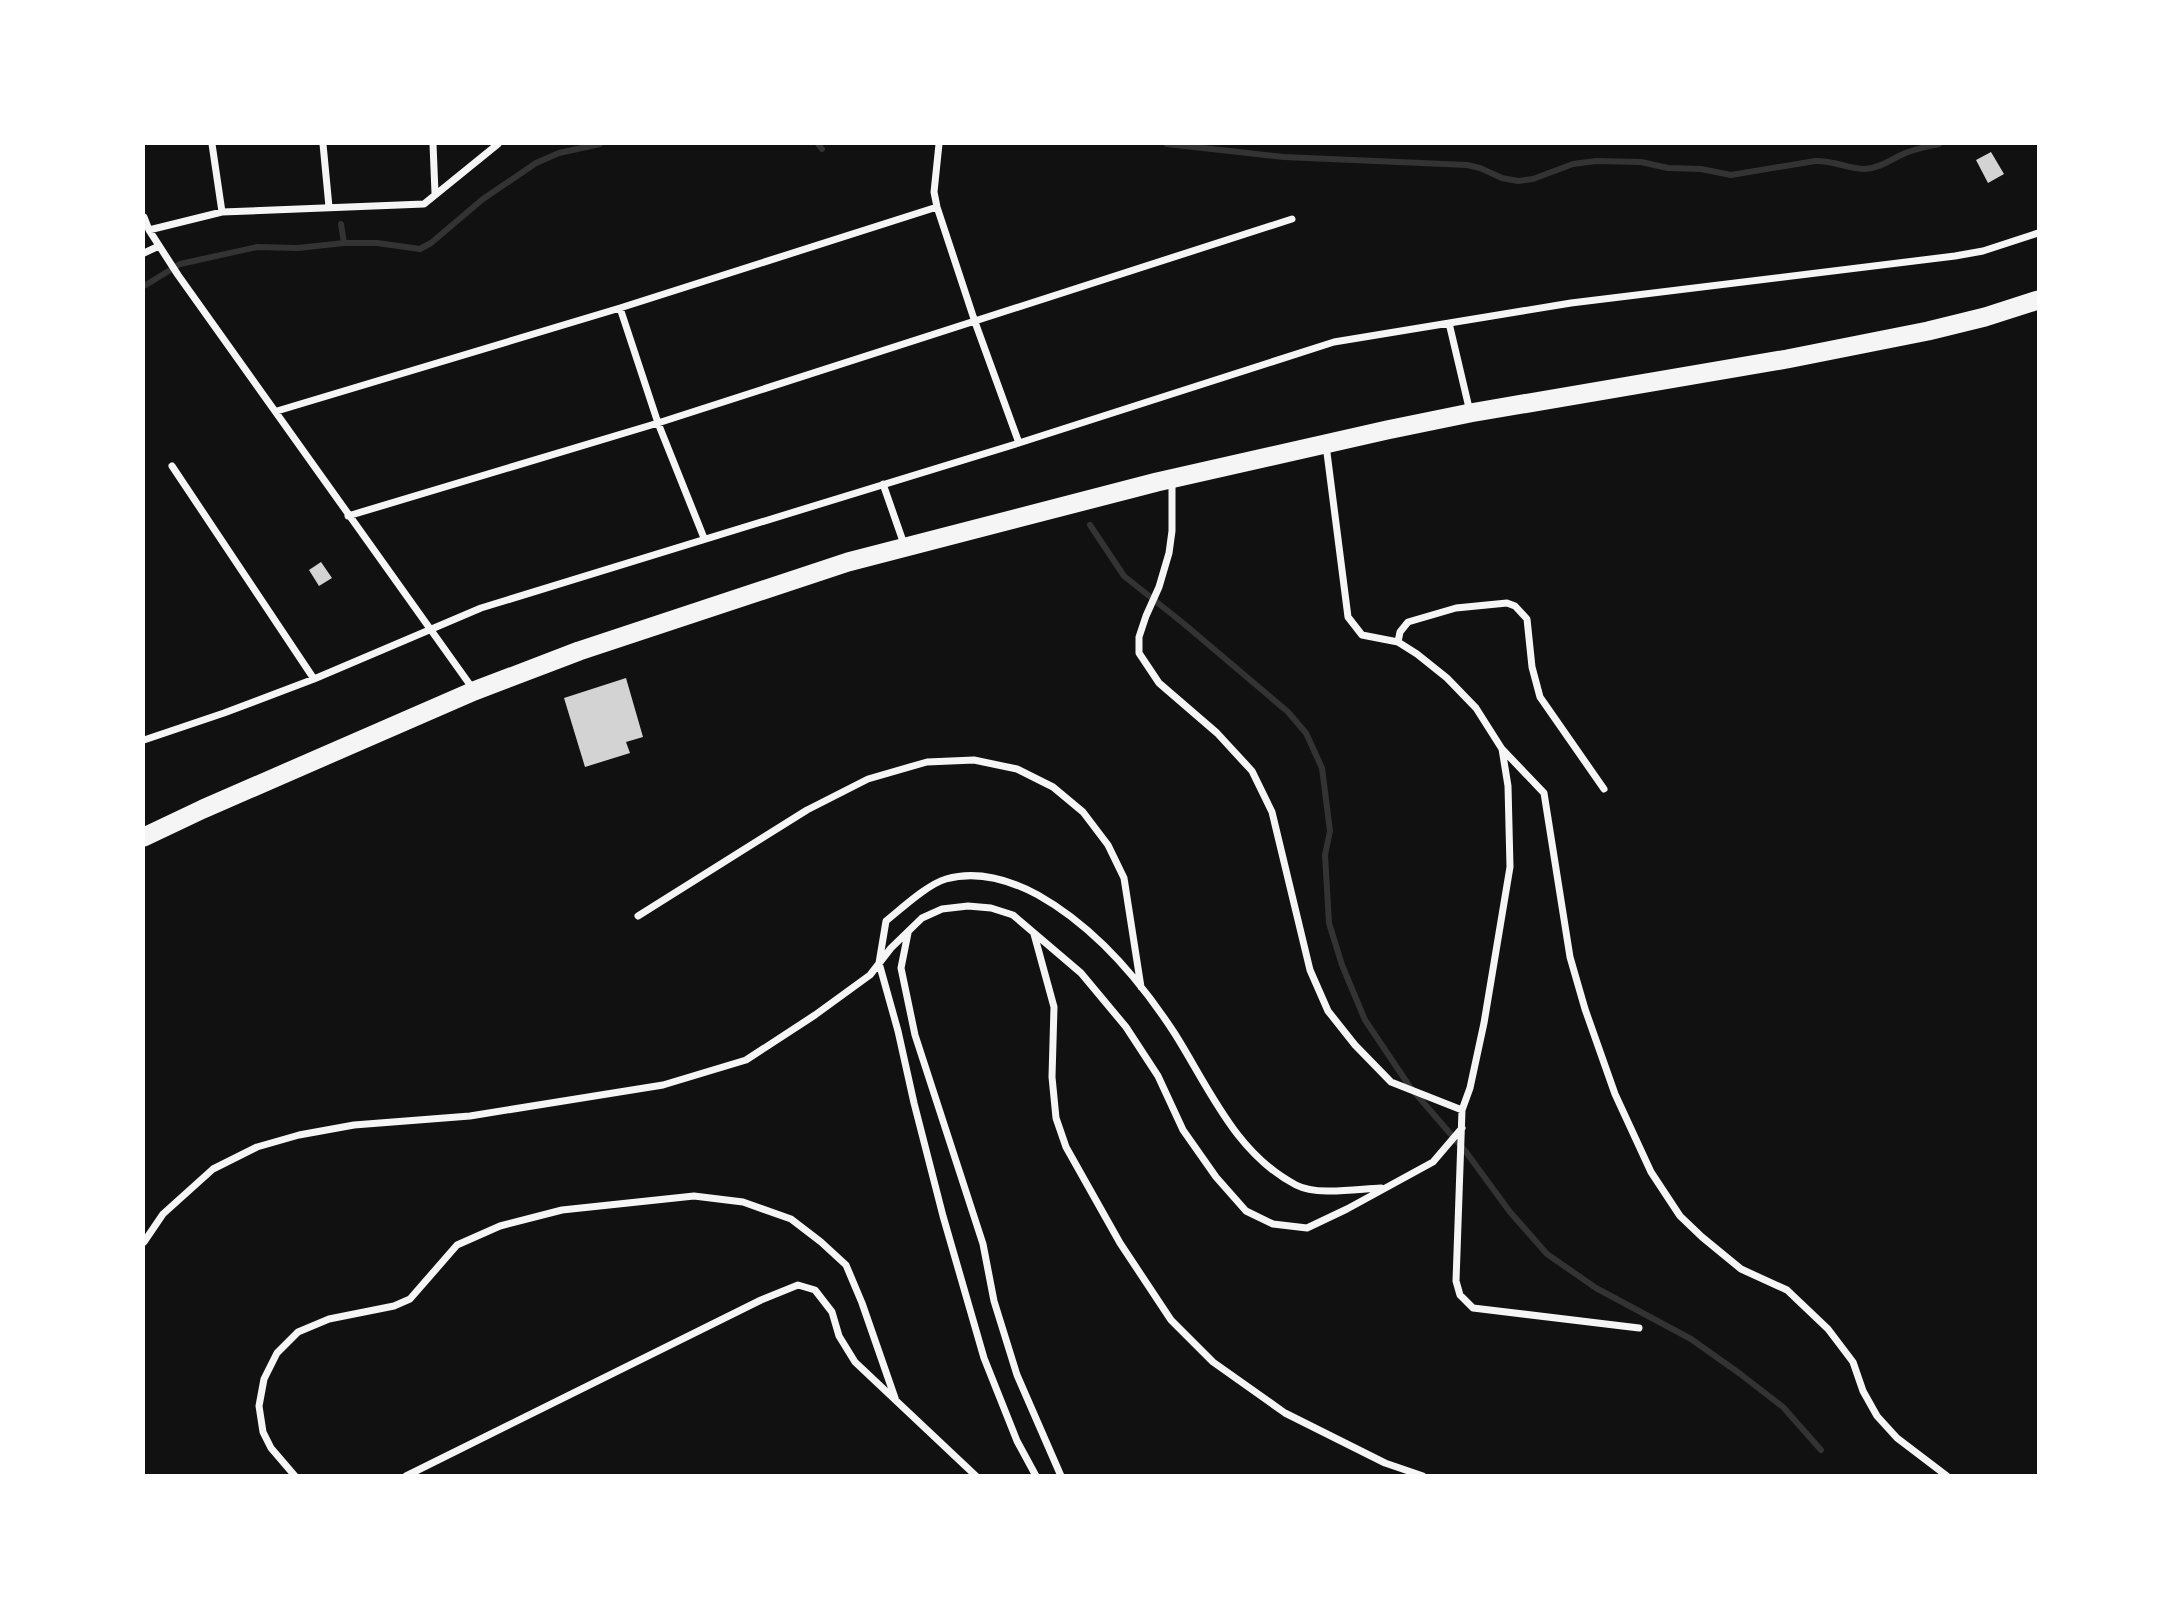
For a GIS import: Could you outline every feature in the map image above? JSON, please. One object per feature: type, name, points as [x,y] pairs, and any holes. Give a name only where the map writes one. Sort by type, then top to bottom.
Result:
[{"type":"highway","points":[[144,837],[215,803],[474,691],[579,651],[848,562],[1172,478],[1326,444],[1470,413],[1813,354],[1928,331],[2039,300]]},
{"type":"street","points":[[212,144],[222,212]]},
{"type":"street","points":[[323,144],[329,207]]},
{"type":"street","points":[[433,144],[435,193]]},
{"type":"street","points":[[149,230],[222,212],[424,204],[498,144]]},
{"type":"street","points":[[939,144],[934,192],[937,207],[1019,443]]},
{"type":"street","points":[[277,411],[620,308],[937,207]]},
{"type":"street","points":[[144,217],[149,230],[178,275],[474,691]]},
{"type":"street","points":[[348,516],[658,423],[1292,219]]},
{"type":"street","points":[[144,740],[314,678],[481,608],[1019,443],[1334,342],[1571,303],[1955,256],[1983,251],[2039,233]]},
{"type":"street","points":[[144,253],[159,246]]},
{"type":"street","points":[[620,308],[658,423],[704,538]]},
{"type":"street","points":[[1449,323],[1470,413]]},
{"type":"street","points":[[1326,444],[1348,617],[1362,635],[1398,642],[1447,678],[1476,708],[1502,748],[1544,793],[1574,970],[1615,1094],[1651,1172],[1680,1216],[1702,1237],[1741,1269],[1787,1290],[1828,1329],[1853,1362],[1863,1391],[1877,1416],[1897,1438],[1947,1475]]},
{"type":"street","points":[[172,466],[314,678]]},
{"type":"street","points":[[1172,478],[1172,531],[1169,553],[1139,637],[1139,653],[1159,683],[1217,733],[1252,771],[1272,812],[1310,970],[1328,1012],[1391,1082],[1462,1111]]},
{"type":"street","points":[[883,484],[906,547]]},
{"type":"street","points":[[1398,642],[1400,632],[1408,622],[1456,608],[1507,603],[1515,606],[1527,619],[1532,667],[1539,697],[1604,789]]},
{"type":"street","points":[[1502,748],[1508,786],[1510,867],[1484,1023],[1470,1088],[1462,1111],[1456,1281],[1460,1295],[1473,1308],[1639,1328]]},
{"type":"street","points":[[638,916],[807,810],[868,779],[927,762],[974,760],[1017,769],[1053,787],[1083,812],[1108,845],[1124,878],[1141,988]]},
{"type":"street","points":[[1036,1475],[1017,1441],[984,1358],[932,1173],[879,963],[886,921],[945,879],[978,874],[1019,884],[1077,920],[1110,952],[1174,1032],[1248,1149],[1274,1171],[1299,1187],[1323,1191],[1385,1188]]},
{"type":"street","points":[[144,1242],[163,1214],[213,1169],[257,1147],[299,1135],[354,1125],[470,1116],[663,1085],[746,1060],[870,975],[922,918],[942,909],[968,906],[990,908],[1013,915],[1081,973],[1126,1027],[1158,1076],[1184,1130],[1216,1177],[1246,1211],[1273,1224],[1307,1228],[1347,1209],[1433,1162],[1462,1128]]},
{"type":"street","points":[[908,931],[901,968],[915,1035],[983,1244],[994,1301],[1017,1375],[1061,1475]]},
{"type":"street","points":[[1034,932],[1054,1007],[1052,1077],[1056,1118],[1066,1147],[1120,1243],[1171,1321],[1213,1362],[1286,1413],[1385,1463],[1423,1475]]},
{"type":"street","points":[[295,1475],[271,1448],[263,1432],[259,1406],[264,1379],[277,1353],[298,1332],[329,1319],[394,1306],[410,1299],[457,1245],[499,1226],[562,1210],[694,1196],[743,1202],[791,1219],[846,1265],[895,1398]]},
{"type":"street","points":[[405,1475],[761,1300],[799,1285],[815,1290],[832,1312],[839,1336],[855,1362],[976,1475]]},
{"type":"building","points":[[1991,152],[2004,174],[1988,183],[1976,160]]},
{"type":"building","points":[[321,562],[332,578],[319,586],[309,570]]},
{"type":"building","points":[[626,678],[643,737],[626,742],[630,753],[585,767],[564,698]]},
{"type":"waterway","points":[[144,286],[180,264],[257,247],[298,248],[377,243],[420,249],[431,243],[483,199],[536,163],[559,153],[600,144]]},
{"type":"waterway","points":[[818,144],[822,149]]},
{"type":"waterway","points":[[1167,144],[1284,157],[1467,165],[1518,181],[1533,179],[1573,164],[1596,161],[1641,162],[1731,175],[1815,161],[1865,169],[1879,166],[1910,151],[1939,144]]},
{"type":"waterway","points":[[341,224],[344,243]]},
{"type":"waterway","points":[[1090,525],[1124,576],[1288,712],[1306,733],[1322,768],[1330,831],[1325,855],[1329,923],[1342,965],[1365,1020],[1410,1087],[1547,1254],[1596,1288],[1691,1339],[1739,1373],[1783,1407],[1821,1450]]}]
